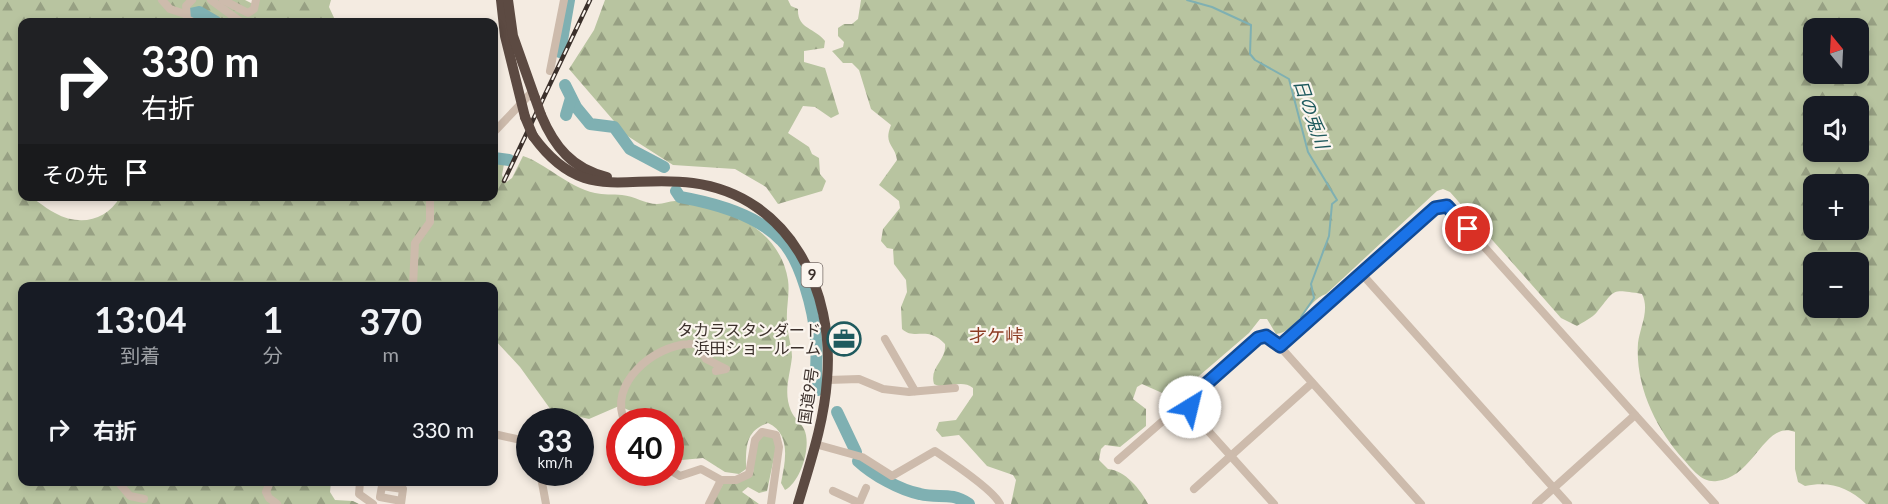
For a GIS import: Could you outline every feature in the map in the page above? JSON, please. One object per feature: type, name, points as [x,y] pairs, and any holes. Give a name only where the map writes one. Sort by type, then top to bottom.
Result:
[{"type":"highway","name":"国道9号","points":[[501,0],[505,36],[520,104],[533,136],[552,160],[581,178],[607,183],[687,183],[720,190],[755,206],[786,232],[807,263],[817,290],[825,323],[828,380],[815,444],[797,504]]},
{"type":"highway","name":"国道9号","points":[[508,0],[513,36],[534,95],[557,147],[578,165],[594,174],[636,183]]},
{"type":"street","points":[[162,0],[170,9],[184,18]]},
{"type":"street","points":[[211,0],[236,18]]},
{"type":"street","points":[[223,0],[244,13],[254,9],[256,0]]},
{"type":"street","points":[[550,71],[564,0]]},
{"type":"street","points":[[186,18],[189,1]]},
{"type":"street","points":[[498,128],[520,104],[534,95]]},
{"type":"street","points":[[413,282],[415,243],[430,222],[430,201]]},
{"type":"street","points":[[1280,346],[1431,211],[1439,205],[1447,206],[1715,504]]},
{"type":"street","points":[[1361,273],[1568,504]]},
{"type":"street","points":[[1118,460],[1180,406],[1190,403],[1196,393],[1258,338],[1266,336],[1280,346],[1421,504]]},
{"type":"street","points":[[885,339],[915,391]]},
{"type":"street","points":[[620,408],[623,395],[642,363],[657,354],[685,344],[724,352]]},
{"type":"street","points":[[698,345],[706,359],[726,369],[716,371]]},
{"type":"street","points":[[828,380],[859,380],[884,389],[915,391],[955,388]]},
{"type":"street","points":[[1194,489],[1312,383]]},
{"type":"street","points":[[1190,403],[1193,414],[1274,504]]},
{"type":"street","points":[[1536,504],[1635,415]]},
{"type":"street","points":[[684,475],[701,469],[721,480],[736,480],[749,474],[755,440],[762,432],[772,432],[776,435],[779,447],[771,504]]},
{"type":"street","points":[[498,435],[516,439]]},
{"type":"street","points":[[815,444],[862,457],[892,476],[935,451],[972,480],[991,490],[1000,504]]},
{"type":"street","points":[[709,504],[721,480]]},
{"type":"street","points":[[121,486],[130,496],[144,499]]},
{"type":"street","points":[[269,486],[267,492],[269,498],[277,504]]},
{"type":"street","points":[[360,486],[359,494],[373,504]]},
{"type":"street","points":[[543,486],[546,504]]},
{"type":"street","points":[[833,491],[859,503],[866,488]]},
{"type":"green space","points":[[0,0],[245,0],[253,4],[256,0],[331,0],[329,7],[334,18],[18,18],[18,201],[36,201],[50,211],[73,220],[99,216],[107,212],[117,201],[498,201],[498,162],[504,164],[502,175],[505,183],[512,178],[523,156],[575,186],[595,193],[626,196],[653,204],[675,201],[712,207],[747,222],[774,246],[783,262],[789,290],[787,326],[792,357],[788,384],[789,404],[792,414],[804,429],[807,444],[800,471],[791,486],[785,490],[781,483],[785,458],[784,442],[776,428],[768,423],[760,426],[751,435],[747,447],[746,469],[739,474],[725,472],[703,458],[684,460],[684,408],[624,408],[619,406],[606,408],[606,412],[594,417],[594,408],[550,408],[520,367],[498,343],[498,282],[18,282],[18,486],[331,486],[330,492],[335,500],[353,501],[359,504],[0,504]]},
{"type":"green space","points":[[605,0],[788,0],[791,6],[798,9],[800,21],[825,41],[824,48],[804,51],[804,62],[825,68],[839,114],[831,118],[815,107],[803,106],[788,133],[809,147],[812,154],[819,158],[820,174],[826,181],[822,191],[778,204],[766,187],[735,169],[673,165],[626,135],[569,69],[594,30]]},
{"type":"green space","points":[[861,0],[1888,0],[1888,504],[1866,504],[1852,493],[1838,487],[1823,484],[1805,486],[1798,482],[1795,469],[1795,432],[1784,430],[1775,434],[1741,470],[1730,477],[1712,481],[1698,475],[1674,448],[1656,421],[1644,391],[1638,359],[1638,343],[1645,312],[1642,294],[1615,292],[1595,314],[1577,326],[1561,318],[1450,192],[1443,189],[1437,191],[1284,332],[1276,334],[1267,319],[1260,319],[1249,333],[1178,394],[1169,396],[1142,384],[1137,387],[1133,399],[1146,409],[1146,426],[1120,447],[1105,445],[1101,449],[1099,460],[1108,469],[1120,473],[1132,482],[1148,504],[1011,504],[1016,480],[1013,475],[987,466],[959,435],[942,437],[936,430],[939,422],[956,420],[973,395],[973,388],[963,384],[939,386],[934,384],[934,373],[945,350],[945,344],[933,335],[912,334],[902,329],[901,307],[907,292],[906,280],[894,264],[893,249],[887,248],[881,241],[883,229],[900,208],[899,201],[879,185],[897,160],[888,137],[891,125],[871,109],[859,70],[852,63],[843,63],[832,51],[843,47],[844,42],[838,36],[838,28],[844,24],[852,24],[858,19]]},
{"type":"green space","points":[[763,434],[775,438],[776,448],[767,491],[759,493],[748,487],[742,492],[759,504],[712,504],[723,484],[749,477],[753,473],[755,447]]},
{"type":"waterway","points":[[560,52],[569,0]]},
{"type":"waterway","name":"日の兎川","points":[[1187,0],[1212,7],[1251,25],[1250,54],[1255,60],[1289,79],[1308,152],[1337,200],[1332,204],[1329,236],[1311,284],[1314,298],[1301,317]]},
{"type":"waterway","points":[[190,14],[199,12],[209,18]]},
{"type":"waterway","points":[[565,85],[576,107],[590,124],[614,127],[630,149],[664,167]]},
{"type":"waterway","points":[[566,115],[571,98]]},
{"type":"waterway","points":[[498,159],[509,160]]},
{"type":"waterway","points":[[676,191],[680,197],[720,206],[759,223],[771,231],[788,249],[805,286],[815,328],[818,390]]},
{"type":"waterway","points":[[837,412],[856,452]]},
{"type":"waterway","points":[[858,461],[879,477],[904,489],[927,495],[950,496],[969,504]]},
{"type":"railway","points":[[504,181],[590,0]]},
{"type":"place","name":"タカラスタンダード 浜田ショールーム","points":[[844,339]]},
{"type":"district","name":"才ケ峠","points":[[996,336]]},
{"type":"route","points":[[1190,407],[1191,399],[1196,393],[1258,338],[1270,337],[1280,346],[1439,205],[1447,206],[1468,229]]}]
